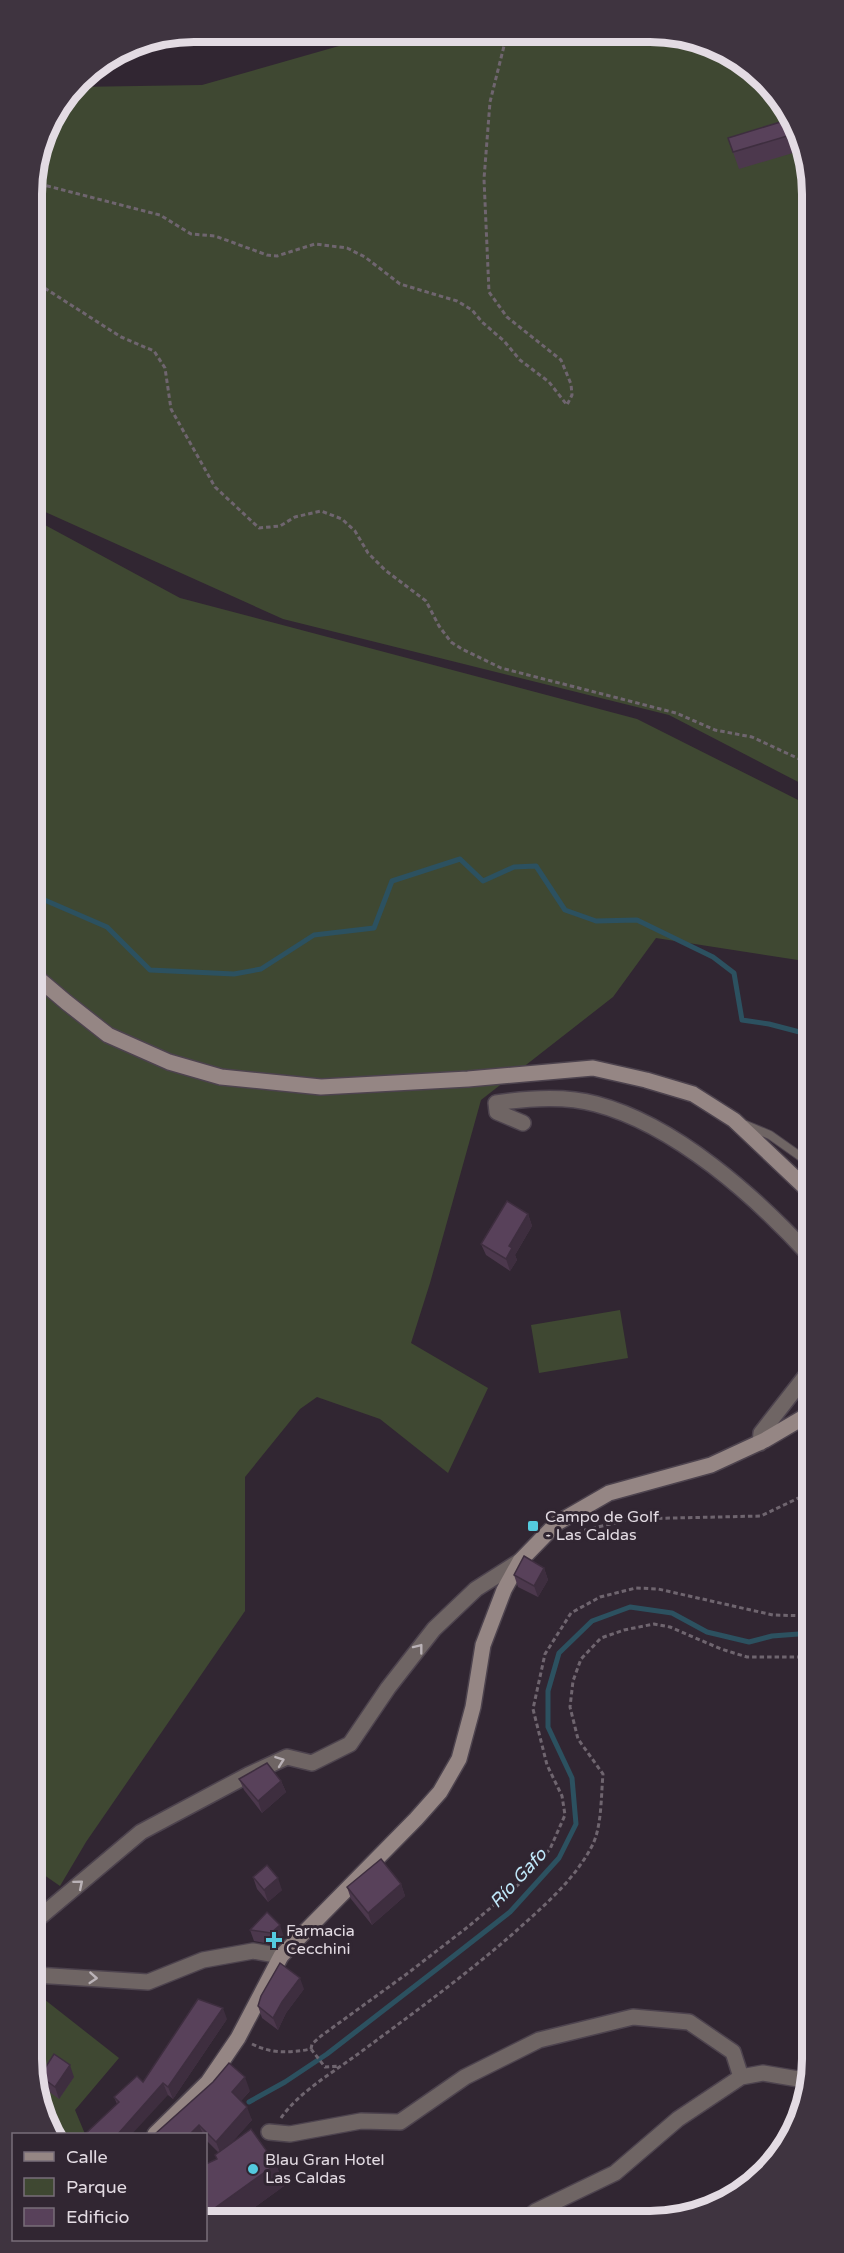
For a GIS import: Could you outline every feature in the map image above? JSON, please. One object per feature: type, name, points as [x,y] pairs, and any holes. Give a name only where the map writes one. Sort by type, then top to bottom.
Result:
[{"type":"street","points":[[42,982],[108,1035],[169,1062],[221,1077],[321,1087],[468,1079],[593,1068],[646,1080],[693,1094],[734,1120],[802,1184]]},
{"type":"street","points":[[523,1123],[497,1112],[496,1103],[549,1098],[596,1103],[632,1117],[670,1137],[722,1173],[802,1248]]},
{"type":"street","points":[[760,1443],[761,1433],[802,1381]]},
{"type":"street","points":[[42,1915],[141,1832],[248,1775],[287,1757],[312,1763],[350,1744],[388,1688],[434,1629],[476,1589],[520,1561],[557,1523],[609,1493],[711,1465],[760,1443],[802,1418]]},
{"type":"street","points":[[156,2133],[208,2082],[238,2038],[281,1956],[440,1792],[459,1759],[473,1707],[483,1645],[504,1590],[520,1561]]},
{"type":"street","points":[[42,1975],[148,1982],[203,1960],[253,1951],[281,1956]]},
{"type":"street","points":[[269,2132],[290,2134],[361,2121],[400,2122],[465,2077],[539,2040],[633,2017],[689,2022],[733,2052],[741,2077]]},
{"type":"street","points":[[536,2211],[615,2173],[678,2119],[741,2077],[763,2073],[801,2079]]},
{"type":"lane","points":[[734,1120],[770,1135],[802,1160]]},
{"type":"path","points":[[42,185],[160,215],[191,234],[215,236],[267,255],[277,256],[315,244],[347,248],[365,257],[400,284],[457,301],[472,310],[482,322],[504,340],[520,360],[549,382],[567,405],[572,395],[571,384],[561,360],[507,317],[489,292],[484,179],[490,102],[505,42]]},
{"type":"path","points":[[42,287],[120,338],[154,351],[165,368],[171,408],[215,487],[259,528],[280,526],[295,517],[321,512],[342,519],[355,531],[368,553],[385,570],[426,601],[439,626],[451,642],[462,649],[501,668],[676,713],[715,730],[752,737],[802,760]]},
{"type":"path","points":[[574,1532],[631,1519],[761,1516],[802,1496]]},
{"type":"path","points":[[311,2049],[312,2044],[321,2036],[408,1973],[519,1884],[550,1849],[565,1815],[562,1796],[547,1765],[533,1709],[545,1654],[571,1613],[600,1597],[636,1588],[658,1589],[773,1615],[802,1616]]},
{"type":"path","points":[[311,2049],[325,2067],[341,2066],[471,1970],[540,1910],[570,1877],[593,1845],[600,1813],[603,1774],[578,1740],[570,1707],[573,1681],[581,1659],[601,1638],[624,1630],[654,1624],[670,1627],[720,1649],[747,1657],[802,1657]]},
{"type":"path","points":[[238,2038],[265,2051],[291,2053],[311,2049]]},
{"type":"green space","points":[[347,42],[660,42],[680,45],[699,50],[734,68],[764,94],[776,110],[794,145],[801,174],[802,194],[802,784],[669,715],[283,619],[42,511],[42,184],[47,155],[54,136],[73,101],[87,87],[202,85]]},
{"type":"green space","points":[[42,523],[180,598],[637,719],[802,802],[802,961],[656,938],[613,997],[481,1100],[411,1343],[488,1388],[448,1473],[380,1419],[317,1397],[300,1409],[245,1477],[245,1611],[86,1842],[60,1886],[42,1874]]},
{"type":"green space","points":[[620,1310],[628,1358],[539,1373],[531,1325]]},
{"type":"green space","points":[[42,1998],[119,2058],[75,2110],[85,2133],[61,2133],[50,2108],[43,2079]]},
{"type":"building","points":[[783,121],[790,135],[733,152],[728,138]]},
{"type":"building","points":[[507,1201],[528,1214],[509,1246],[512,1248],[506,1259],[481,1244]]},
{"type":"building","points":[[524,1556],[544,1568],[534,1586],[514,1575]]},
{"type":"building","points":[[267,1763],[281,1781],[258,1801],[239,1779]]},
{"type":"building","points":[[381,1859],[401,1884],[368,1913],[347,1887]]},
{"type":"building","points":[[267,1865],[278,1878],[264,1890],[253,1877]]},
{"type":"building","points":[[267,1912],[280,1925],[271,1933],[250,1930]]},
{"type":"building","points":[[280,1963],[300,1978],[273,2018],[258,2006],[261,1996]]},
{"type":"building","points":[[198,1999],[223,2008],[168,2087],[163,2083],[119,2133],[86,2133],[119,2102],[114,2097],[137,2076],[143,2082]]},
{"type":"building","points":[[54,2054],[70,2065],[55,2087],[43,2078],[43,2072]]},
{"type":"building","points":[[229,2063],[245,2077],[232,2092],[247,2107],[216,2142],[199,2125],[191,2133],[156,2133],[213,2082]]},
{"type":"building","points":[[251,2129],[276,2164],[212,2210],[207,2211],[207,2164],[217,2159],[215,2155]]},
{"type":"waterway","points":[[42,899],[107,927],[150,970],[234,974],[261,969],[314,935],[374,928],[392,881],[460,859],[483,881],[514,867],[536,866],[565,910],[596,921],[637,920],[713,957],[734,973],[742,1020],[802,1033]]},
{"type":"waterway","name":"Río Gafo","points":[[249,2102],[285,2082],[327,2054],[510,1912],[559,1858],[576,1824],[572,1778],[548,1727],[548,1691],[559,1653],[592,1621],[630,1607],[672,1613],[707,1632],[749,1642],[772,1636],[802,1634]]},
{"type":"place","name":"Campo de Golf - Las Caldas","points":[[533,1526]]},
{"type":"place","name":"Farmacia Cecchini","points":[[274,1940]]},
{"type":"place","name":"Blau Gran Hotel Las Caldas","points":[[253,2169]]}]
